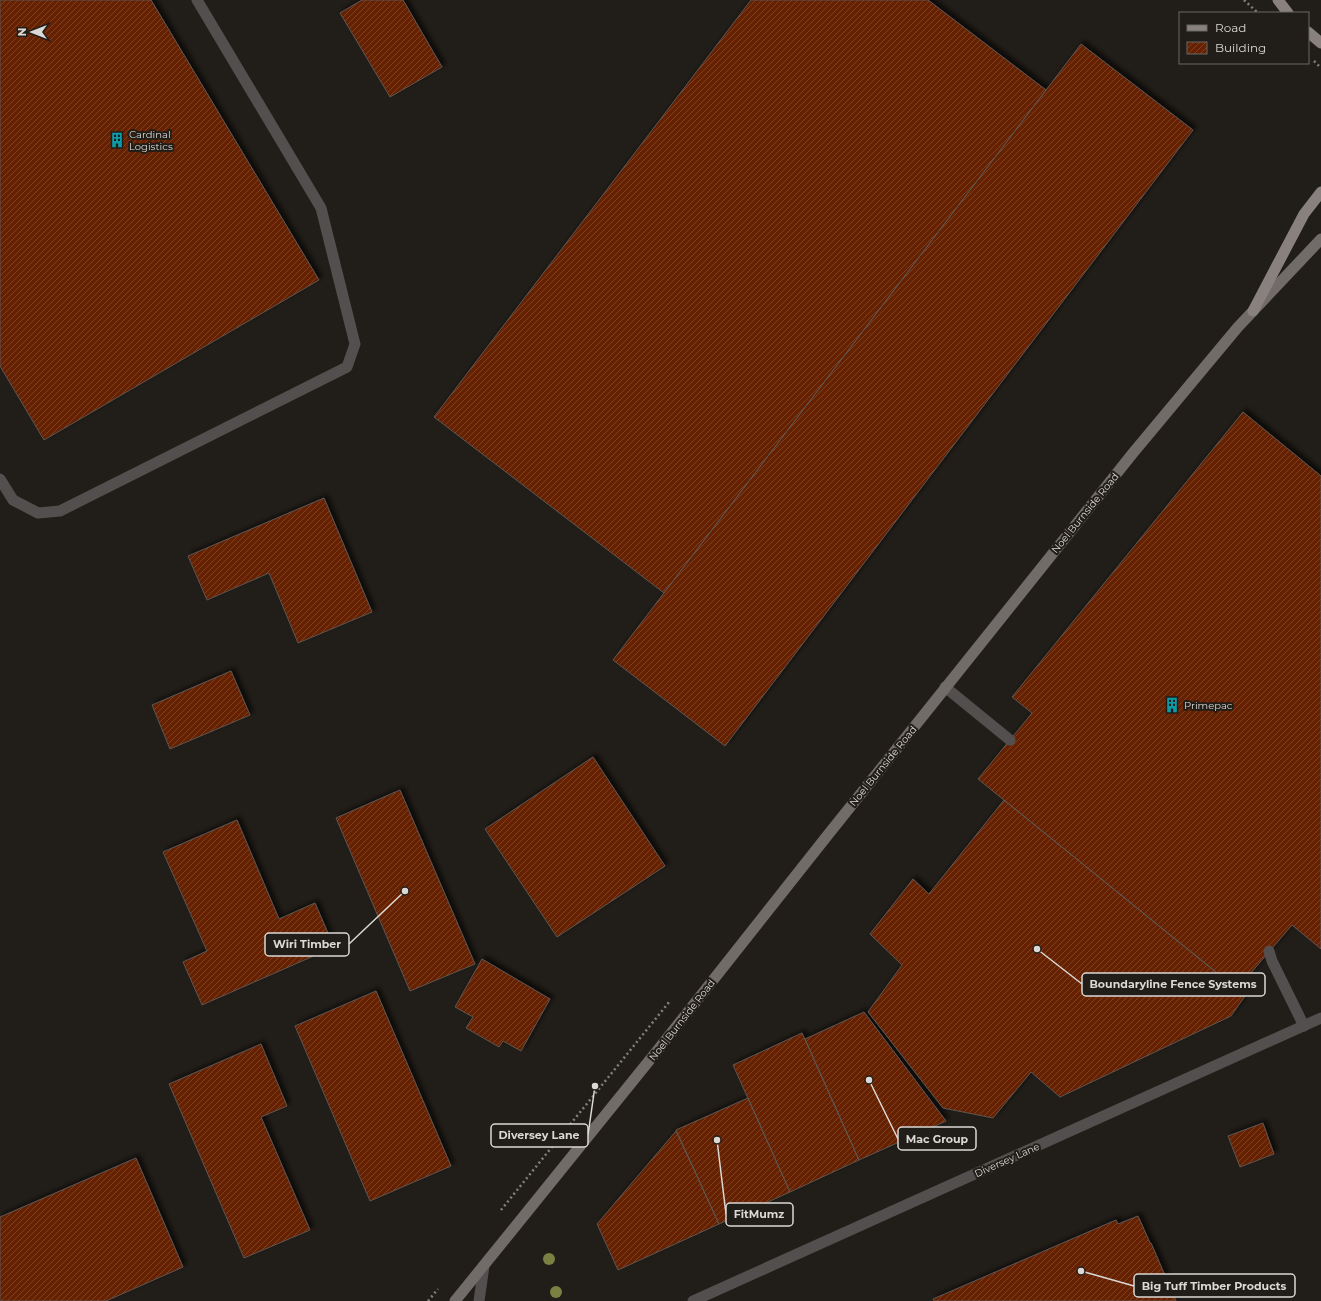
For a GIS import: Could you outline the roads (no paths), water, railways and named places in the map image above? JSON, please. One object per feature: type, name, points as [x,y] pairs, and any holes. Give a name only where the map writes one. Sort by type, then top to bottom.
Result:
[{"type":"main road","points":[[1278,0],[1287,12]]},
{"type":"main road","points":[[1309,33],[1321,43]]},
{"type":"main road","points":[[1253,311],[1304,214],[1321,192]]},
{"type":"main road","name":"Noel Burnside Road","points":[[455,1301],[657,1051],[945,687],[1133,453],[1238,327],[1321,239]]},
{"type":"street","points":[[0,479],[13,500],[38,513],[60,511],[348,367],[355,344],[321,208],[197,0]]},
{"type":"street","points":[[945,687],[1010,740]]},
{"type":"street","points":[[1269,951],[1272,961],[1304,1026]]},
{"type":"street","name":"Diversey Lane","points":[[693,1301],[1321,1018]]},
{"type":"street","points":[[479,1301],[484,1266]]},
{"type":"place","name":"Cardinal Logistics","points":[[117,140]]},
{"type":"place","name":"Primepac","points":[[1172,705]]},
{"type":"place","name":"Wiri Timber","points":[[405,891]]},
{"type":"place","name":"Boundaryline Fence Systems","points":[[1037,949]]},
{"type":"place","name":"Mac Group","points":[[869,1080]]},
{"type":"place","name":"Diversey Lane","points":[[595,1086]]},
{"type":"place","name":"FitMumz","points":[[717,1140]]},
{"type":"place","name":"Big Tuff Timber Products","points":[[1081,1271]]}]
